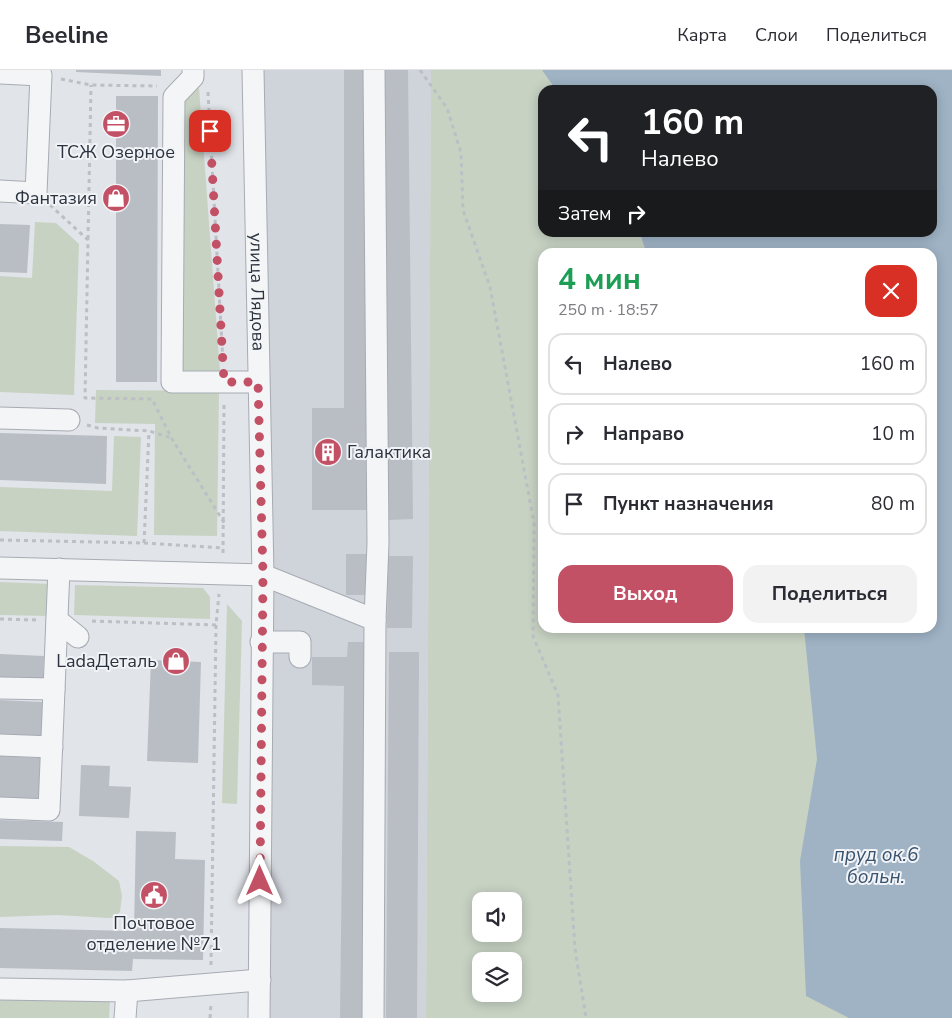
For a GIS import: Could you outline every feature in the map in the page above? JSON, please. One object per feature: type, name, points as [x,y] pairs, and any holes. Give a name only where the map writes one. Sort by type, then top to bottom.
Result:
[{"type":"street","name":"улица Лядова","points":[[253,70],[263,575],[259,1018]]},
{"type":"street","points":[[373,1018],[375,620],[378,543],[374,70]]},
{"type":"street","points":[[0,73],[41,75],[36,193],[0,191]]},
{"type":"street","points":[[200,77],[193,77],[174,96],[172,382],[258,382]]},
{"type":"street","points":[[0,418],[69,420]]},
{"type":"street","points":[[0,568],[263,575],[375,620]]},
{"type":"street","points":[[0,808],[49,810],[58,570]]},
{"type":"street","points":[[56,620],[78,637]]},
{"type":"street","points":[[261,642],[300,642],[300,656]]},
{"type":"street","points":[[0,688],[54,689]]},
{"type":"street","points":[[0,745],[52,746]]},
{"type":"street","points":[[0,989],[127,991],[260,980]]},
{"type":"street","points":[[125,1018],[127,991]]},
{"type":"path","points":[[420,70],[447,108],[461,153],[463,210],[490,287],[534,523],[533,636],[558,695],[575,950],[586,1018]]},
{"type":"path","points":[[41,75],[90,84],[165,86],[174,96]]},
{"type":"path","points":[[0,540],[224,548],[224,382],[200,77]]},
{"type":"path","points":[[90,84],[86,398],[152,399],[172,439],[225,524]]},
{"type":"path","points":[[36,193],[88,240]]},
{"type":"path","points":[[69,420],[98,428],[149,431],[172,439]]},
{"type":"path","points":[[144,544],[149,431]]},
{"type":"path","points":[[0,619],[216,625],[210,1018]]},
{"type":"shaded area","points":[[261,70],[431,70],[426,1018],[266,1018]]},
{"type":"green space","points":[[431,70],[952,70],[952,1018],[426,1018]]},
{"type":"green space","points":[[199,88],[220,371],[181,371],[181,102]]},
{"type":"green space","points":[[35,222],[56,223],[79,244],[74,395],[0,392],[0,276],[32,278]]},
{"type":"green space","points":[[96,390],[219,391],[217,536],[154,535],[155,424],[95,423]]},
{"type":"green space","points":[[114,436],[141,437],[137,536],[0,531],[0,487],[112,491]]},
{"type":"green space","points":[[0,582],[51,584],[50,616],[0,615]]},
{"type":"green space","points":[[75,585],[203,588],[210,597],[210,619],[74,615]]},
{"type":"green space","points":[[227,604],[242,621],[237,804],[222,803]]},
{"type":"green space","points":[[0,846],[69,847],[93,861],[119,881],[122,896],[120,912],[113,918],[57,915],[0,917]]},
{"type":"green space","points":[[0,998],[110,1001],[109,1018],[0,1018]]},
{"type":"water","name":"пруд ок.6 больн.","points":[[542,70],[952,70],[952,1018],[849,1018],[806,996],[800,861],[817,759],[804,633],[937,633],[937,248],[645,248],[641,237],[937,237],[937,85],[552,85]]},
{"type":"building","points":[[76,70],[161,70],[161,76],[76,72]]},
{"type":"building","points":[[344,70],[368,70],[368,510],[312,510],[312,408],[344,408]]},
{"type":"building","points":[[383,70],[408,70],[413,519],[388,520]]},
{"type":"building","points":[[116,96],[158,96],[157,382],[116,382]]},
{"type":"building","points":[[0,224],[30,225],[27,273],[0,272]]},
{"type":"building","points":[[0,433],[107,436],[106,484],[0,480]]},
{"type":"building","points":[[346,554],[368,554],[368,595],[346,595]]},
{"type":"building","points":[[388,556],[413,556],[412,628],[387,628]]},
{"type":"building","points":[[348,642],[367,642],[362,1018],[340,1018],[344,686],[312,685],[312,657],[347,657]]},
{"type":"building","points":[[389,652],[419,652],[417,1018],[386,1018]]},
{"type":"building","points":[[0,654],[44,656],[43,680],[0,678]]},
{"type":"building","points":[[151,660],[201,662],[198,763],[147,761]]},
{"type":"building","points":[[0,700],[44,702],[42,739],[0,737]]},
{"type":"building","points":[[0,756],[40,758],[39,801],[0,800]]},
{"type":"building","points":[[81,765],[110,766],[109,786],[131,787],[129,818],[79,816]]},
{"type":"building","points":[[0,820],[63,822],[62,841],[0,839]]},
{"type":"building","points":[[136,831],[176,832],[175,859],[205,860],[203,960],[133,959],[132,971],[0,968],[0,928],[134,931]]},
{"type":"place","name":"ТСЖ Озерное","points":[[116,124]]},
{"type":"place","name":"Фантазия","points":[[116,198]]},
{"type":"place","name":"Галактика","points":[[328,452]]},
{"type":"place","name":"LadaДеталь","points":[[176,661]]},
{"type":"place","name":"Почтовое отделение №71","points":[[154,895]]},
{"type":"route","points":[[210,131],[224,382],[258,382],[263,575],[260,881]]}]
